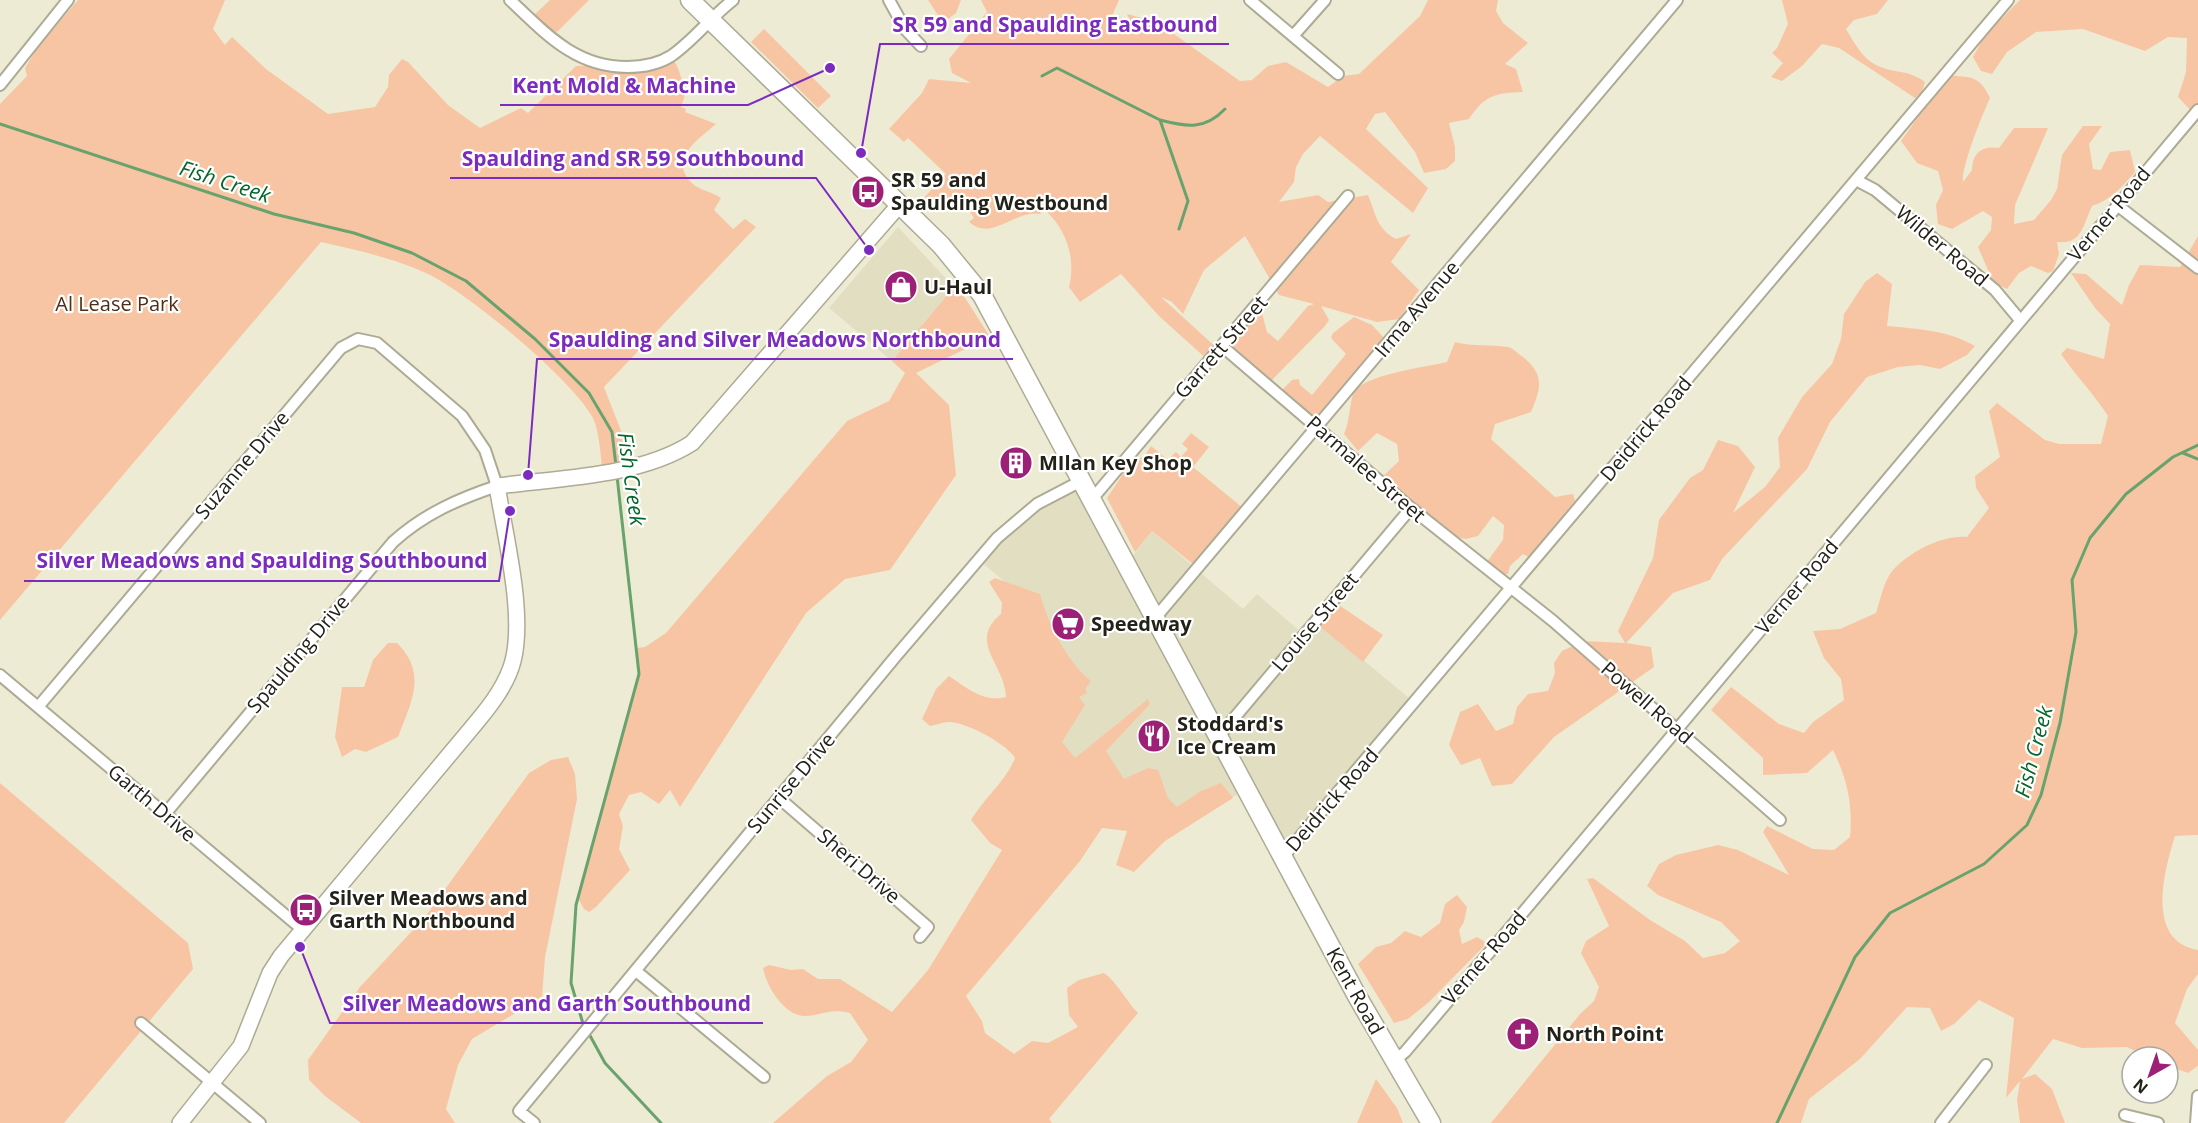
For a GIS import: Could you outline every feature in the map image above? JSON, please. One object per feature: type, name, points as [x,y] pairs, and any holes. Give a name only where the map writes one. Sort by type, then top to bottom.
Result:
[{"type":"main road","name":"Kent Road","points":[[690,0],[957,261],[982,295],[1093,498],[1357,996],[1431,1123]]},
{"type":"street","points":[[0,85],[68,0]]},
{"type":"street","points":[[510,0],[563,48],[594,63],[637,67],[660,62],[680,49],[733,0]]},
{"type":"street","points":[[889,0],[905,29],[921,46]]},
{"type":"street","points":[[1250,0],[1338,74]]},
{"type":"street","points":[[1293,36],[1325,0]]},
{"type":"street","name":"Irma Avenue","points":[[1156,617],[1677,0]]},
{"type":"street","name":"Deidrick Road","points":[[1283,857],[2008,0]]},
{"type":"street","name":"Verner Road","points":[[1394,1061],[1510,928],[2198,110]]},
{"type":"street","name":"Wilder Road","points":[[1856,180],[1875,190],[1995,290],[2020,320]]},
{"type":"street","name":"Garrett Street","points":[[1093,498],[1223,347],[1348,196]]},
{"type":"street","name":"Spaulding Drive","points":[[165,814],[393,542],[411,526],[452,502],[497,486],[635,467],[682,450],[698,437],[900,204]]},
{"type":"street","points":[[2117,204],[2198,268]]},
{"type":"street","name":"Suzanne Drive","points":[[38,707],[346,343],[358,339],[377,343],[462,416],[485,450],[497,486]]},
{"type":"street","name":"Parmalee Street","points":[[1223,347],[1411,508],[1511,588]]},
{"type":"street","name":"Sunrise Drive","points":[[534,1123],[519,1111],[997,538],[1037,504],[1083,480]]},
{"type":"street","points":[[180,1123],[241,1046],[271,972],[303,930],[481,717],[508,674],[514,656],[516,629],[497,486]]},
{"type":"street","name":"Louise Street","points":[[1220,736],[1411,508]]},
{"type":"street","name":"Powell Road","points":[[1511,588],[1780,820]]},
{"type":"street","name":"Garth Drive","points":[[0,675],[303,930]]},
{"type":"street","name":"Sheri Drive","points":[[779,798],[928,927],[920,937]]},
{"type":"street","points":[[636,971],[765,1077]]},
{"type":"street","points":[[141,1023],[260,1123]]},
{"type":"street","points":[[1941,1123],[1986,1065]]},
{"type":"street","points":[[2196,1123],[2198,1096]]},
{"type":"street","points":[[2125,1115],[2157,1123]]},
{"type":"shaded area","points":[[898,227],[954,287],[892,361],[829,308]]},
{"type":"shaded area","points":[[1083,480],[1128,562],[1152,531],[1243,609],[1257,594],[1303,634],[1315,620],[1415,703],[1283,857],[1247,788],[1151,850],[1040,759],[1031,604],[979,560],[1014,521]]},
{"type":"green space","name":"Al Lease Park","points":[[78,0],[225,0],[213,29],[225,45],[232,37],[266,69],[328,114],[375,107],[388,87],[389,75],[402,59],[408,62],[448,105],[480,128],[521,108],[528,113],[576,66],[634,71],[658,67],[674,61],[686,92],[681,107],[686,109],[685,112],[716,124],[688,150],[683,166],[685,174],[701,189],[721,198],[714,210],[733,229],[745,219],[756,227],[604,387],[635,467],[603,472],[595,424],[582,401],[519,339],[469,300],[448,285],[417,269],[321,242],[0,620],[0,104],[27,76],[25,68],[38,47]]},
{"type":"green space","points":[[550,0],[589,0],[557,32],[550,30],[534,15]]},
{"type":"green space","points":[[928,0],[961,0],[956,13],[943,23]]},
{"type":"green space","points":[[981,0],[1119,0],[1109,23],[1118,15],[1135,32],[1127,14],[1157,22],[1240,81],[1252,80],[1268,66],[1286,62],[1328,87],[1343,76],[1359,74],[1420,16],[1428,0],[1498,0],[1496,11],[1503,23],[1528,43],[1505,64],[1516,69],[1523,92],[1505,93],[1492,97],[1480,105],[1469,119],[1449,123],[1455,147],[1455,161],[1446,169],[1424,173],[1415,152],[1385,112],[1375,114],[1366,129],[1428,188],[1413,213],[1320,136],[1303,154],[1296,167],[1294,182],[1279,202],[1318,195],[1328,202],[1368,195],[1380,225],[1389,235],[1396,239],[1411,234],[1391,262],[1419,290],[1399,319],[1377,322],[1321,306],[1329,320],[1325,326],[1271,381],[1229,347],[1253,316],[1262,313],[1267,332],[1278,341],[1308,306],[1314,304],[1279,295],[1245,236],[1204,270],[1183,314],[1172,302],[1161,297],[1220,351],[1210,362],[1159,316],[1121,274],[1080,302],[1069,287],[1071,266],[1068,246],[1059,227],[1045,210],[1040,214],[1021,216],[986,229],[969,222],[974,218],[965,204],[940,212],[918,204],[946,174],[908,138],[904,142],[889,129],[922,93],[929,79],[971,83],[952,73],[949,59],[987,12]]},
{"type":"green space","points":[[1782,0],[1888,0],[1877,14],[1854,20],[1846,29],[1871,62],[1883,68],[1913,75],[1925,82],[1922,92],[1915,98],[1839,48],[1822,44],[1802,66],[1782,81],[1771,77],[1783,63],[1772,53],[1777,48],[1788,24]]},
{"type":"green space","points":[[2020,0],[2198,0],[2198,118],[2178,97],[2186,72],[2187,38],[2168,37],[2145,51],[2083,29],[2036,32],[2007,52],[1992,74],[1981,71],[1973,57],[1985,35]]},
{"type":"green space","points":[[764,29],[831,96],[818,108],[751,42]]},
{"type":"green space","points":[[1948,75],[1968,77],[1978,81],[1990,98],[1969,153],[1963,182],[1972,170],[1972,164],[1979,151],[1993,147],[1999,148],[2014,128],[2048,128],[2015,205],[2014,224],[2034,220],[2051,200],[2057,189],[2062,155],[2083,126],[2102,126],[2089,144],[2093,169],[2101,170],[2110,152],[2130,150],[2135,172],[2111,197],[2092,206],[2084,227],[2077,237],[2065,242],[2057,242],[2059,254],[2053,271],[2048,273],[2031,266],[2019,273],[2007,289],[1993,282],[1978,247],[1991,230],[1992,217],[1983,211],[1952,229],[1938,224],[1936,205],[1943,190],[1938,171],[1917,163],[1901,141]]},
{"type":"green space","points":[[2198,236],[2198,835],[2175,836],[2166,867],[2162,903],[2170,933],[2181,944],[2198,950],[2198,974],[2187,989],[2175,1023],[2198,1050],[2198,1066],[2188,1073],[2180,1070],[2180,1045],[2120,1045],[2120,1047],[2082,1048],[2053,1039],[2022,1079],[2035,1074],[2052,1089],[2065,1123],[2020,1123],[2017,1100],[2020,1081],[2006,1098],[2014,1018],[1979,1000],[1954,1024],[1941,1031],[1930,1008],[1907,1007],[1860,1059],[1809,1099],[1801,1123],[1491,1123],[1580,1014],[1594,1001],[1599,987],[1581,953],[1586,941],[1609,926],[1587,879],[1593,878],[1650,920],[1685,941],[1703,958],[1725,953],[1740,941],[1721,922],[1658,895],[1647,886],[1659,864],[1676,855],[1718,845],[1738,850],[1789,875],[1763,832],[1767,826],[1813,849],[1834,850],[1850,837],[1851,814],[1848,792],[1833,750],[1807,773],[1763,775],[1763,758],[1711,710],[1731,687],[1779,724],[1804,733],[1813,722],[1844,700],[1841,679],[1824,658],[1813,631],[1840,629],[1876,613],[1887,579],[1900,563],[1937,542],[1967,537],[1989,508],[1976,488],[1975,476],[2000,457],[1989,411],[1997,403],[2045,440],[2059,444],[2101,444],[2108,416],[2061,354],[2067,348],[2104,359],[2110,324],[2095,308],[2071,273],[2086,274],[2122,305],[2129,285],[2140,265],[2180,267]]},
{"type":"green space","points":[[1877,273],[1892,284],[1887,326],[1943,333],[1975,346],[1967,355],[1940,369],[1920,365],[1898,367],[1867,377],[1830,422],[1807,469],[1722,559],[1710,580],[1673,593],[1626,643],[1651,647],[1654,667],[1554,737],[1512,784],[1492,786],[1480,758],[1461,765],[1449,745],[1460,712],[1478,704],[1496,731],[1513,724],[1517,707],[1528,694],[1548,691],[1555,673],[1554,663],[1562,651],[1583,641],[1625,643],[1618,631],[1653,558],[1659,520],[1690,478],[1703,470],[1718,440],[1738,446],[1755,467],[1733,513],[1765,487],[1780,467],[1778,438],[1802,397],[1832,364],[1841,339],[1844,314],[1865,282]]},
{"type":"green space","points":[[954,287],[962,293],[990,337],[916,373],[949,405],[956,475],[890,570],[845,579],[806,613],[680,807],[670,790],[659,804],[641,792],[629,795],[619,814],[623,826],[619,849],[630,870],[589,912],[584,909],[578,898],[639,674],[637,648],[645,647],[666,633],[847,421],[889,401],[905,373],[892,361]]},
{"type":"green space","points":[[1354,317],[1372,325],[1386,340],[1317,427],[1278,394],[1292,380],[1299,379],[1300,385],[1312,395],[1346,354],[1331,338],[1333,333]]},
{"type":"green space","points":[[1455,342],[1510,348],[1523,357],[1535,370],[1539,389],[1531,412],[1495,424],[1491,439],[1555,497],[1573,494],[1575,501],[1530,558],[1523,554],[1510,566],[1508,574],[1500,575],[1486,563],[1503,540],[1504,525],[1493,516],[1478,536],[1466,539],[1451,536],[1381,478],[1399,461],[1397,444],[1377,433],[1358,451],[1344,434],[1353,394],[1358,387],[1381,377],[1447,362]]},
{"type":"green space","points":[[1191,433],[1209,447],[1193,467],[1243,508],[1194,565],[1152,531],[1135,552],[1107,498],[1129,465],[1145,455],[1151,446],[1168,460],[1176,452],[1181,457],[1188,449],[1182,444]]},
{"type":"green space","points":[[995,578],[1040,594],[1048,618],[1066,653],[1091,681],[1085,689],[1087,693],[1079,697],[1085,705],[1062,742],[1075,758],[1148,699],[1150,704],[1106,751],[1124,779],[1148,768],[1158,770],[1168,798],[1177,807],[1201,791],[1221,783],[1233,798],[1165,841],[1134,872],[1116,865],[1127,831],[1102,828],[1080,861],[966,996],[982,1021],[985,1033],[1014,1054],[1032,1041],[1048,1043],[1078,1027],[1069,1015],[1067,988],[1079,980],[1104,973],[1138,1013],[1049,1119],[1052,1123],[773,1123],[827,1076],[851,1062],[868,1040],[850,1013],[836,1011],[804,1016],[789,1010],[772,990],[763,968],[769,965],[791,970],[803,969],[818,979],[840,979],[892,1012],[928,970],[1002,850],[990,843],[971,820],[1006,774],[1015,758],[1004,746],[975,730],[949,722],[930,726],[922,719],[936,689],[949,676],[969,690],[983,696],[1006,697],[1004,685],[987,644],[987,634],[991,624],[1001,614],[1002,603],[989,582]]},
{"type":"green space","points":[[1336,603],[1383,635],[1363,662],[1318,625]]},
{"type":"green space","points":[[388,643],[397,643],[412,666],[414,677],[412,700],[398,737],[366,752],[355,749],[342,757],[335,737],[342,687],[364,687],[373,660]]},
{"type":"green space","points":[[568,757],[575,774],[577,799],[545,957],[542,997],[472,1039],[458,1065],[446,1109],[455,1123],[361,1123],[325,1096],[309,1080],[308,1060],[360,987],[425,917],[529,773],[551,760]]},
{"type":"green space","points":[[0,783],[188,943],[193,969],[64,1123],[0,1123]]},
{"type":"green space","points":[[1457,895],[1467,907],[1464,922],[1459,930],[1462,944],[1477,937],[1487,943],[1429,1002],[1408,1019],[1394,1023],[1358,964],[1376,947],[1391,943],[1405,931],[1421,937],[1440,923],[1445,904]]},
{"type":"green space","points":[[1376,1079],[1397,1108],[1403,1123],[1357,1123]]},
{"type":"waterway","points":[[1042,76],[1057,68],[1160,120],[1179,124],[1203,124],[1218,116],[1225,109]]},
{"type":"waterway","points":[[1160,120],[1188,201],[1179,229]]},
{"type":"waterway","name":"Fish Creek","points":[[0,124],[274,214],[354,233],[412,253],[466,281],[535,339],[589,393],[612,432],[616,466]]},
{"type":"waterway","name":"Fish Creek","points":[[1777,1123],[1855,957],[1890,913],[1984,864],[2027,825],[2041,795],[2060,723],[2076,632],[2072,580],[2090,538],[2126,494],[2173,457],[2198,445]]},
{"type":"waterway","points":[[2183,453],[2198,459]]},
{"type":"waterway","name":"Fish Creek","points":[[584,1027],[571,983],[576,905],[639,674],[617,476]]},
{"type":"waterway","name":"Fish Creek","points":[[588,1032],[605,1063],[661,1123]]},
{"type":"place","name":"Kent Mold & Machine","points":[[830,68]]},
{"type":"place","name":"SR 59 and Spaulding Eastbound","points":[[861,153]]},
{"type":"place","name":"SR 59 and Spaulding Westbound","points":[[868,192]]},
{"type":"place","name":"Spaulding and SR 59 Southbound","points":[[869,250]]},
{"type":"place","name":"U-Haul","points":[[901,287]]},
{"type":"place","name":"MIlan Key Shop","points":[[1016,463]]},
{"type":"place","name":"Spaulding and Silver Meadows Northbound","points":[[528,475]]},
{"type":"place","name":"Silver Meadows and Spaulding Southbound","points":[[510,511]]},
{"type":"place","name":"Speedway","points":[[1068,624]]},
{"type":"place","name":"Stoddard's Ice Cream","points":[[1154,736]]},
{"type":"place","name":"Silver Meadows and Garth Northbound","points":[[306,910]]},
{"type":"place","name":"Silver Meadows and Garth Southbound","points":[[300,947]]},
{"type":"place","name":"North Point","points":[[1523,1034]]}]
